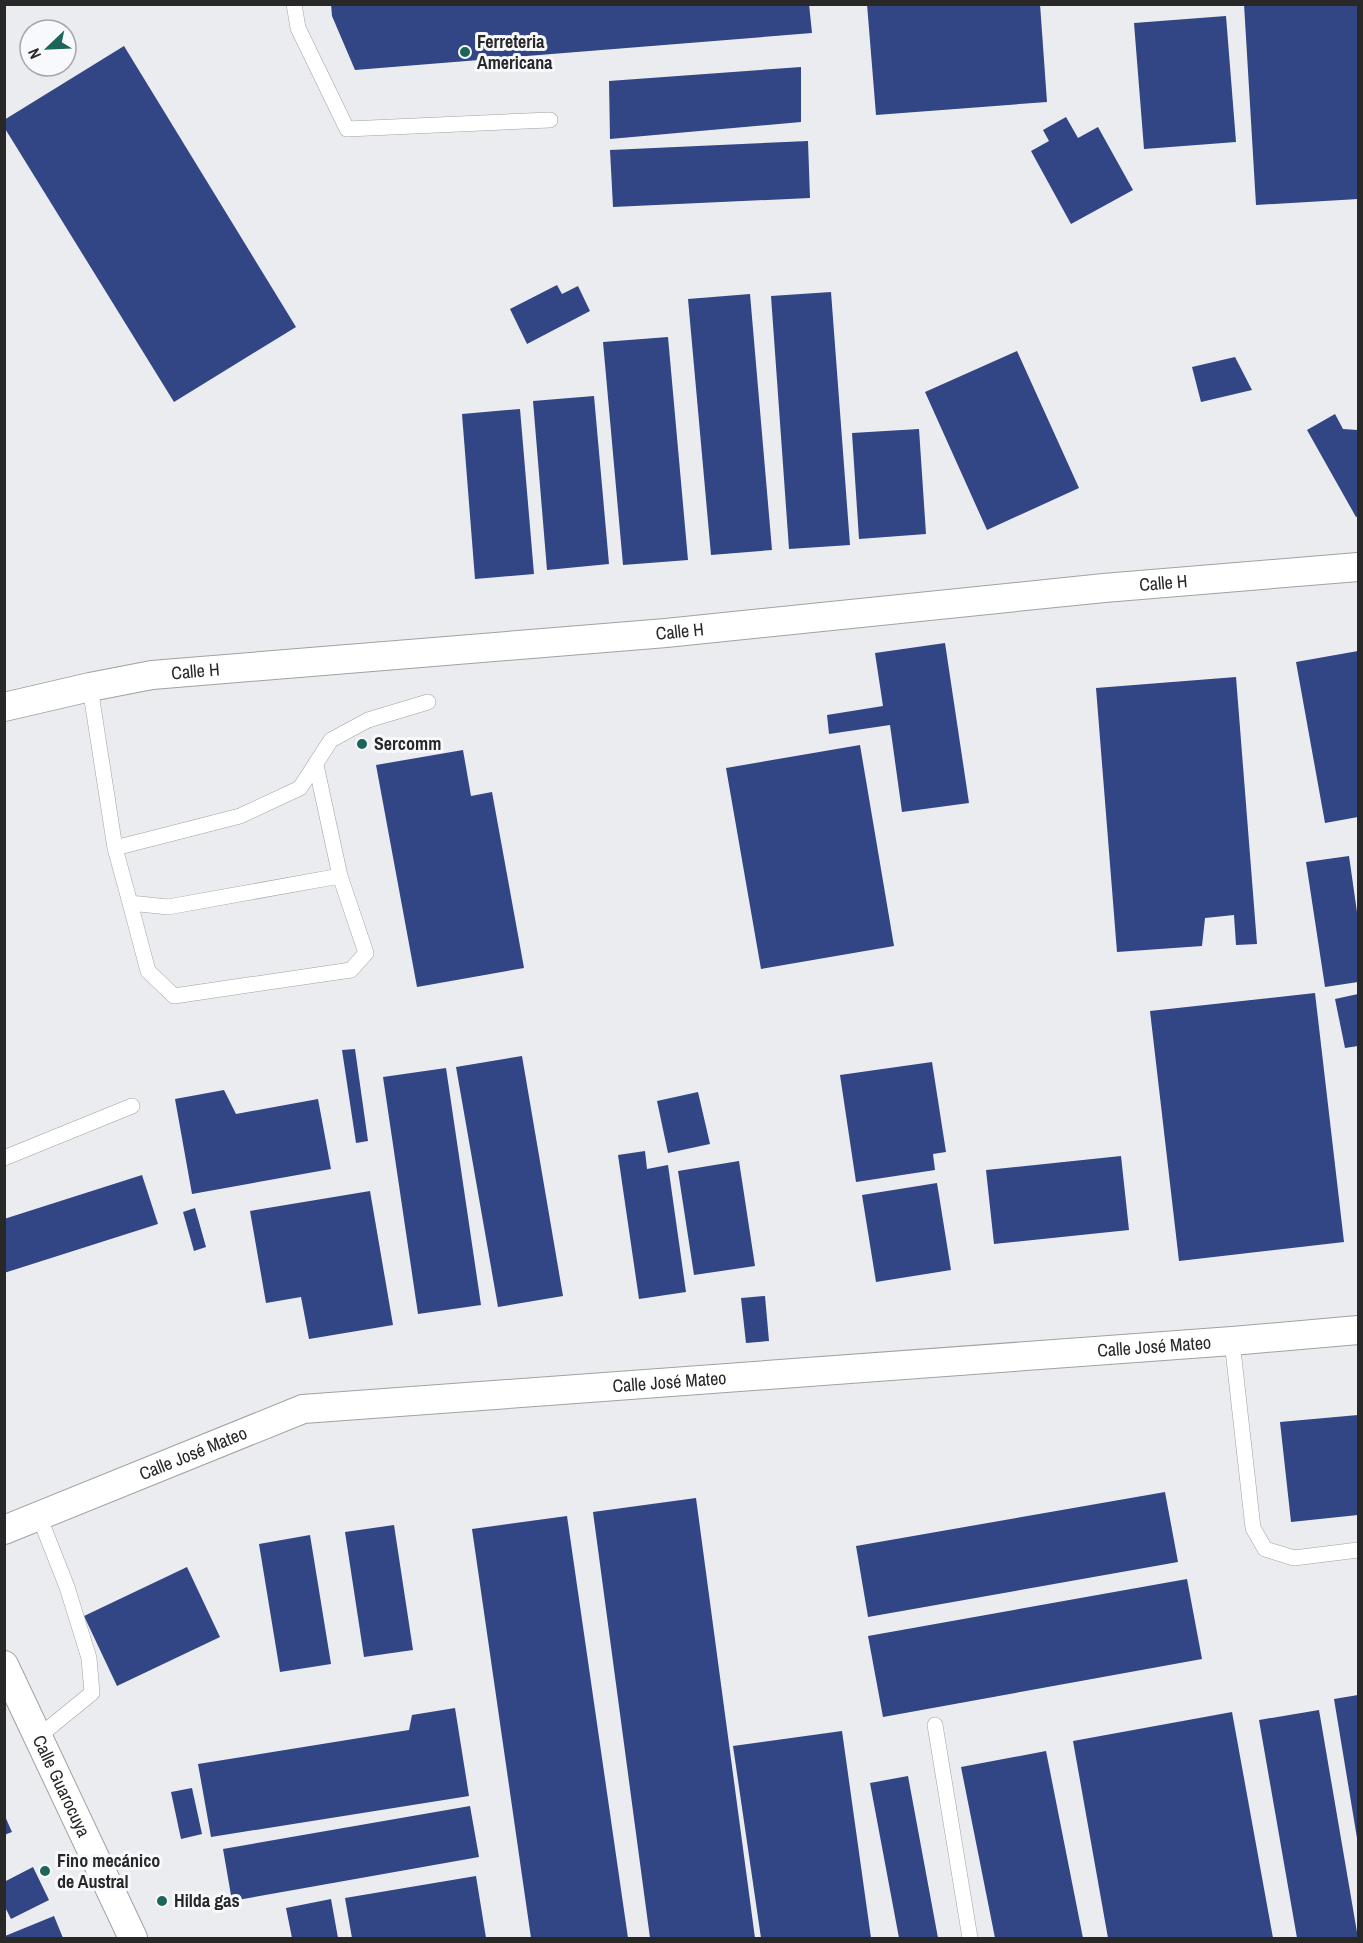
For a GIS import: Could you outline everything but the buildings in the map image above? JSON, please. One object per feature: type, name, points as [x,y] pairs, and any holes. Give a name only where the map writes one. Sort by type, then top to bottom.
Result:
[{"type":"street","name":"Calle H","points":[[4,707],[153,675],[666,633],[1104,588],[1359,567]]},
{"type":"street","name":"Calle José Mateo","points":[[4,1530],[303,1409],[1359,1330]]},
{"type":"street","name":"Calle Guarocuya","points":[[4,1665],[133,1938]]},
{"type":"lane","points":[[294,4],[298,28],[347,129],[550,120]]},
{"type":"lane","points":[[90,687],[115,848],[148,971],[174,996],[351,970],[366,953],[340,876],[316,765]]},
{"type":"lane","points":[[115,848],[240,816],[300,788],[331,740],[368,720],[428,702]]},
{"type":"lane","points":[[130,903],[168,907],[340,876]]},
{"type":"lane","points":[[4,1158],[132,1106]]},
{"type":"lane","points":[[1232,1341],[1253,1528],[1265,1549],[1294,1558],[1359,1550]]},
{"type":"lane","points":[[38,1737],[92,1693],[89,1658],[67,1587],[39,1516]]},
{"type":"lane","points":[[935,1725],[970,1938]]},
{"type":"place","name":"Ferreteria Americana","points":[[465,52]]},
{"type":"place","name":"Sercomm","points":[[362,744]]},
{"type":"place","name":"Fino mecánico de Austral","points":[[45,1871]]},
{"type":"place","name":"Hilda gas","points":[[162,1901]]}]
